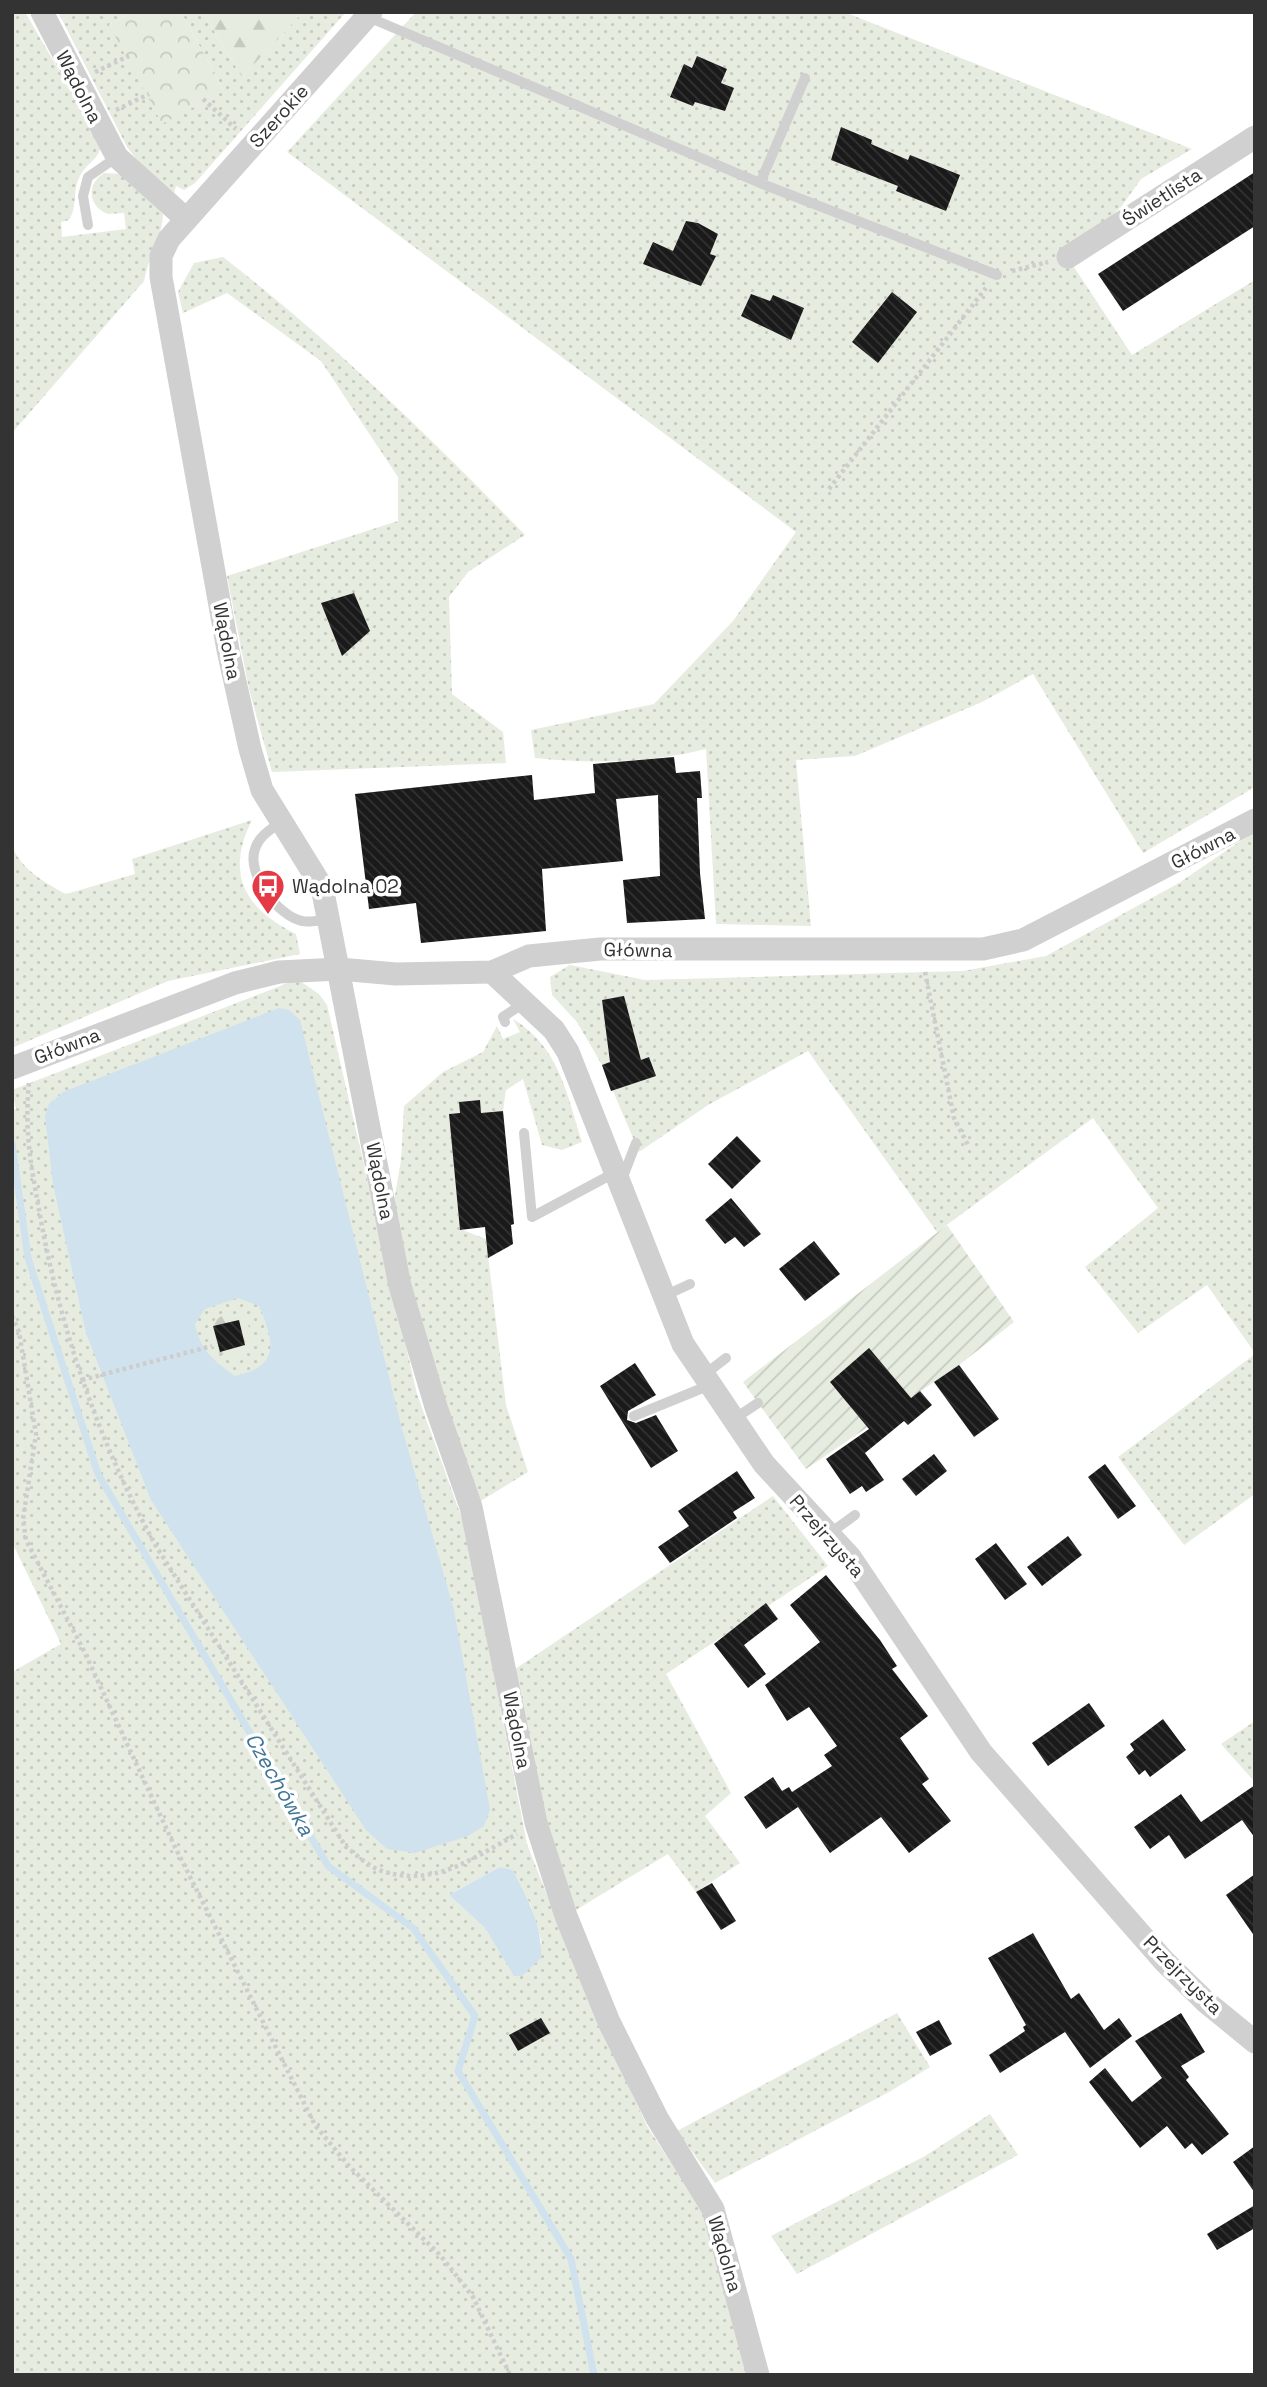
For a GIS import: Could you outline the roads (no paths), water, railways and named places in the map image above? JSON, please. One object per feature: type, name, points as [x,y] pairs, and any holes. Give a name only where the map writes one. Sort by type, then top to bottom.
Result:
[{"type":"street","name":"Wądolna","points":[[42,12],[117,157],[186,219],[164,247],[159,265],[228,650],[250,749],[262,790],[322,887],[400,1286],[436,1407],[471,1507],[536,1823],[566,1916],[609,2022],[657,2118],[713,2209],[758,2375]]},
{"type":"street","name":"Szerokie","points":[[186,219],[370,15]]},
{"type":"street","name":"Świetlista","points":[[1068,257],[1255,137]]},
{"type":"street","name":"Główna","points":[[22,1063],[236,983],[279,972],[339,969],[396,974],[492,972],[529,956],[600,949],[983,949],[1023,940],[1255,820]]},
{"type":"street","name":"Przejrzysta","points":[[492,972],[554,1030],[569,1052],[683,1344],[764,1464],[850,1557],[981,1752],[1164,1961],[1206,2002],[1255,2042]]},
{"type":"lane","points":[[370,15],[760,183],[997,275]]},
{"type":"lane","points":[[760,183],[805,79]]},
{"type":"lane","points":[[88,225],[83,195],[88,177],[117,157]]},
{"type":"lane","points":[[281,822],[262,835],[254,851],[254,870],[280,911],[303,922],[330,919]]},
{"type":"lane","points":[[505,1023],[503,1017],[525,1002]]},
{"type":"lane","points":[[524,1133],[532,1217],[618,1179],[636,1143]]},
{"type":"lane","points":[[664,1296],[690,1283]]},
{"type":"lane","points":[[634,1416],[707,1380],[726,1358]]},
{"type":"lane","points":[[734,1419],[758,1403]]},
{"type":"lane","points":[[829,1535],[855,1515]]},
{"type":"water","points":[[279,1008],[289,1010],[300,1020],[401,1425],[454,1610],[490,1810],[484,1826],[468,1836],[415,1853],[387,1849],[366,1830],[151,1500],[86,1333],[53,1184],[45,1116],[49,1104],[63,1092]],"holes":[[[238,1298],[259,1306],[270,1341],[267,1359],[250,1372],[235,1376],[204,1348],[195,1324],[205,1309]]]},
{"type":"water","points":[[500,1867],[513,1870],[533,1912],[539,1935],[541,1958],[522,1976],[514,1976],[485,1928],[449,1895]]},
{"type":"waterway","name":"Czechówka","points":[[12,1144],[28,1258],[98,1474],[328,1866],[413,1928],[475,2016],[458,2071],[571,2259],[594,2375]]},
{"type":"place","name":"Wądolna 02","points":[[268,916]]}]
